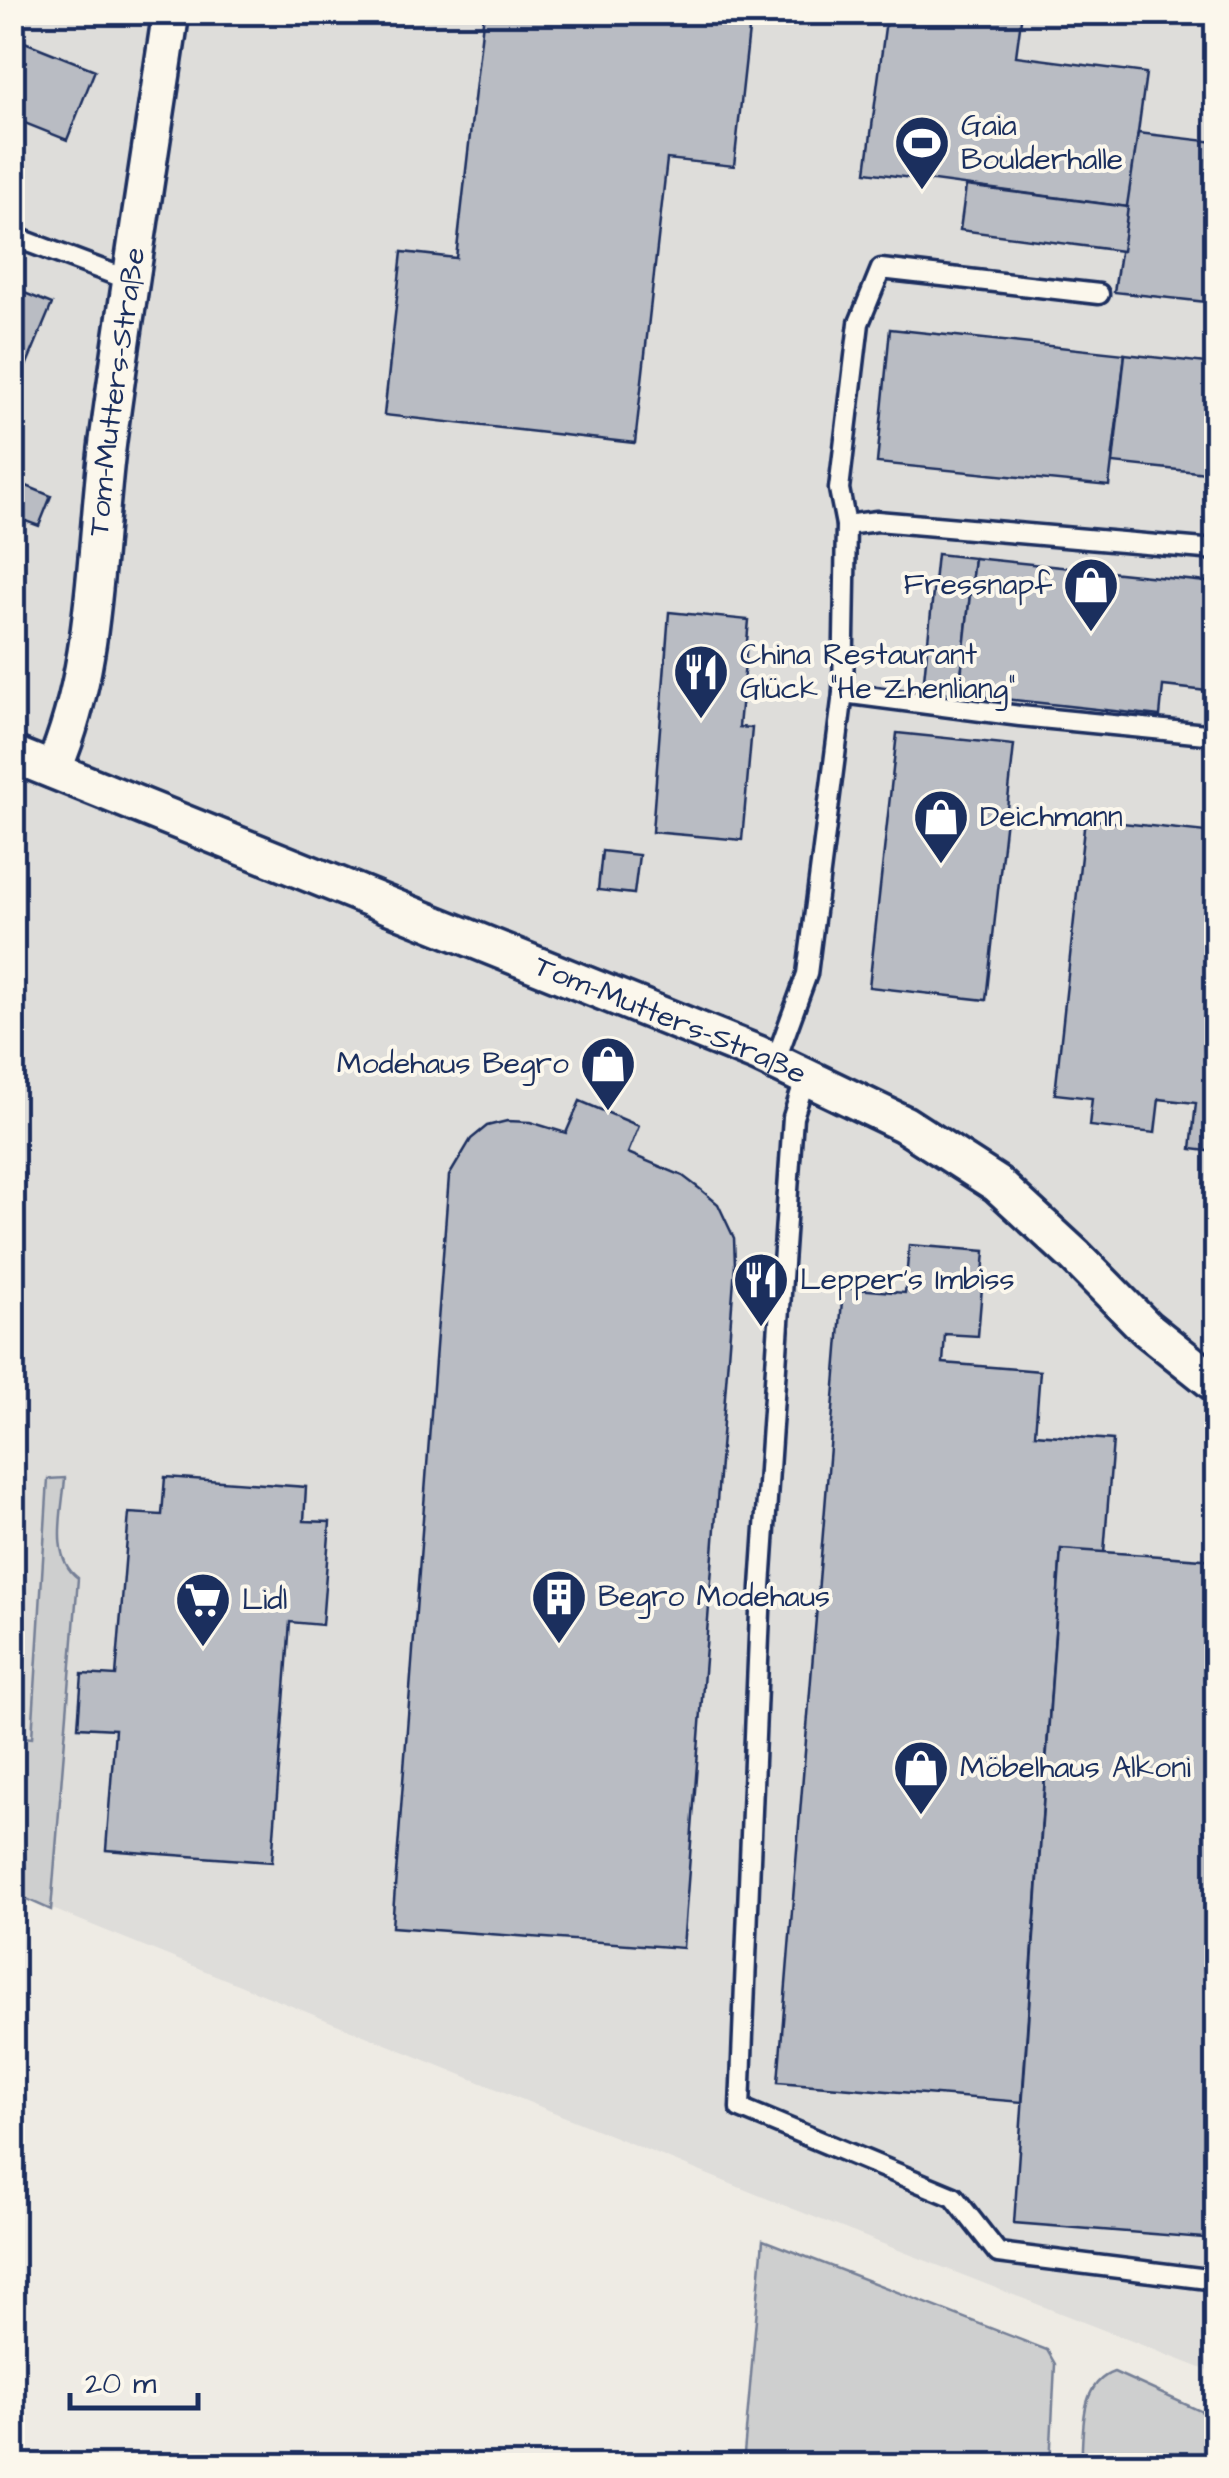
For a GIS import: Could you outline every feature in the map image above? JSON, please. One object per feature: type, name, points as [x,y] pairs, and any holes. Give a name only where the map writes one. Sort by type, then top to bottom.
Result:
[{"type":"street","name":"Tom-Mutters-Straße","points":[[53,770],[82,683],[102,406],[132,281],[172,12]]},
{"type":"street","name":"Tom-Mutters-Straße","points":[[12,754],[791,1069],[904,1124],[997,1184],[1146,1328],[1216,1384]]},
{"type":"lane","points":[[12,236],[132,281]]},
{"type":"lane","points":[[1099,294],[881,269],[859,323],[840,488],[846,526],[843,693],[808,974],[791,1069],[793,1118],[760,1587],[740,2108],[954,2196],[998,2254],[1216,2280]]},
{"type":"lane","points":[[846,526],[876,521],[1216,550]]},
{"type":"lane","points":[[843,693],[1020,716],[1216,734]]},
{"type":"shaded area","points":[[13,13],[1216,13],[1216,2374],[773,2201],[13,1893]]},
{"type":"shaded area","points":[[65,1478],[61,1545],[63,1558],[78,1578],[51,1910],[13,1893],[12,1736],[32,1738],[48,1479]]},
{"type":"shaded area","points":[[763,2240],[1047,2350],[1055,2364],[1050,2465],[743,2465]]},
{"type":"shaded area","points":[[1114,2372],[1216,2418],[1216,2465],[1081,2465],[1089,2398],[1102,2378]]},
{"type":"building","points":[[484,12],[751,12],[734,166],[667,159],[635,443],[384,415],[402,252],[456,258]]},
{"type":"building","points":[[887,12],[1022,12],[1016,56],[1146,73],[1128,207],[866,172]]},
{"type":"building","points":[[12,37],[95,70],[67,140],[12,118]]},
{"type":"building","points":[[1138,133],[1216,142],[1216,303],[1114,292]]},
{"type":"building","points":[[966,186],[1128,207],[1122,251],[960,230]]},
{"type":"building","points":[[12,288],[52,304],[12,400]]},
{"type":"building","points":[[890,329],[1125,354],[1109,486],[877,463]]},
{"type":"building","points":[[1125,354],[1216,364],[1216,474],[1113,463]]},
{"type":"building","points":[[12,480],[51,496],[39,526],[23,520],[12,545]]},
{"type":"building","points":[[937,554],[974,558],[959,694],[923,689]]},
{"type":"building","name":"Fressnapf","points":[[974,558],[1216,583],[1216,692],[1163,686],[1160,716],[959,694]]},
{"type":"building","name":"China Restaurant Glück \"He Zhenliang\"","points":[[669,612],[749,620],[739,727],[752,728],[742,840],[652,832]]},
{"type":"building","name":"Deichmann","points":[[897,733],[1014,745],[986,1000],[869,987]]},
{"type":"building","points":[[1085,819],[1216,833],[1216,1152],[1191,1149],[1196,1103],[1159,1099],[1155,1133],[1089,1126],[1092,1098],[1055,1094]]},
{"type":"building","points":[[602,851],[639,855],[634,894],[598,890]]},
{"type":"building","name":"Begro Modehaus","points":[[580,1101],[639,1126],[628,1153],[683,1176],[700,1189],[718,1204],[734,1238],[683,1948],[392,1927],[449,1176],[471,1139],[487,1126],[507,1121],[530,1122],[566,1133]]},
{"type":"building","name":"Möbelhaus Alkoni","points":[[909,1245],[985,1251],[978,1336],[945,1334],[943,1363],[1040,1371],[1035,1434],[1113,1440],[1104,1553],[1061,1549],[1022,2102],[778,2082],[843,1288],[905,1293]]},
{"type":"building","name":"Lidl","points":[[165,1477],[306,1487],[304,1521],[330,1522],[322,1625],[290,1622],[272,1862],[106,1850],[115,1729],[78,1727],[82,1674],[116,1676],[129,1513],[162,1515]]},
{"type":"building","points":[[1061,1549],[1216,1560],[1216,2239],[1014,2223]]},
{"type":"place","name":"Gaia Boulderhalle","points":[[922,192]]},
{"type":"place","name":"Fressnapf","points":[[1091,634]]},
{"type":"place","name":"China Restaurant Glück \"He Zhenliang\"","points":[[701,721]]},
{"type":"place","name":"Deichmann","points":[[941,866]]},
{"type":"place","name":"Modehaus Begro","points":[[608,1113]]},
{"type":"place","name":"Lepper's Imbiss","points":[[761,1329]]},
{"type":"place","name":"Begro Modehaus","points":[[559,1646]]},
{"type":"place","name":"Lidl","points":[[203,1649]]},
{"type":"place","name":"Möbelhaus Alkoni","points":[[921,1817]]}]
